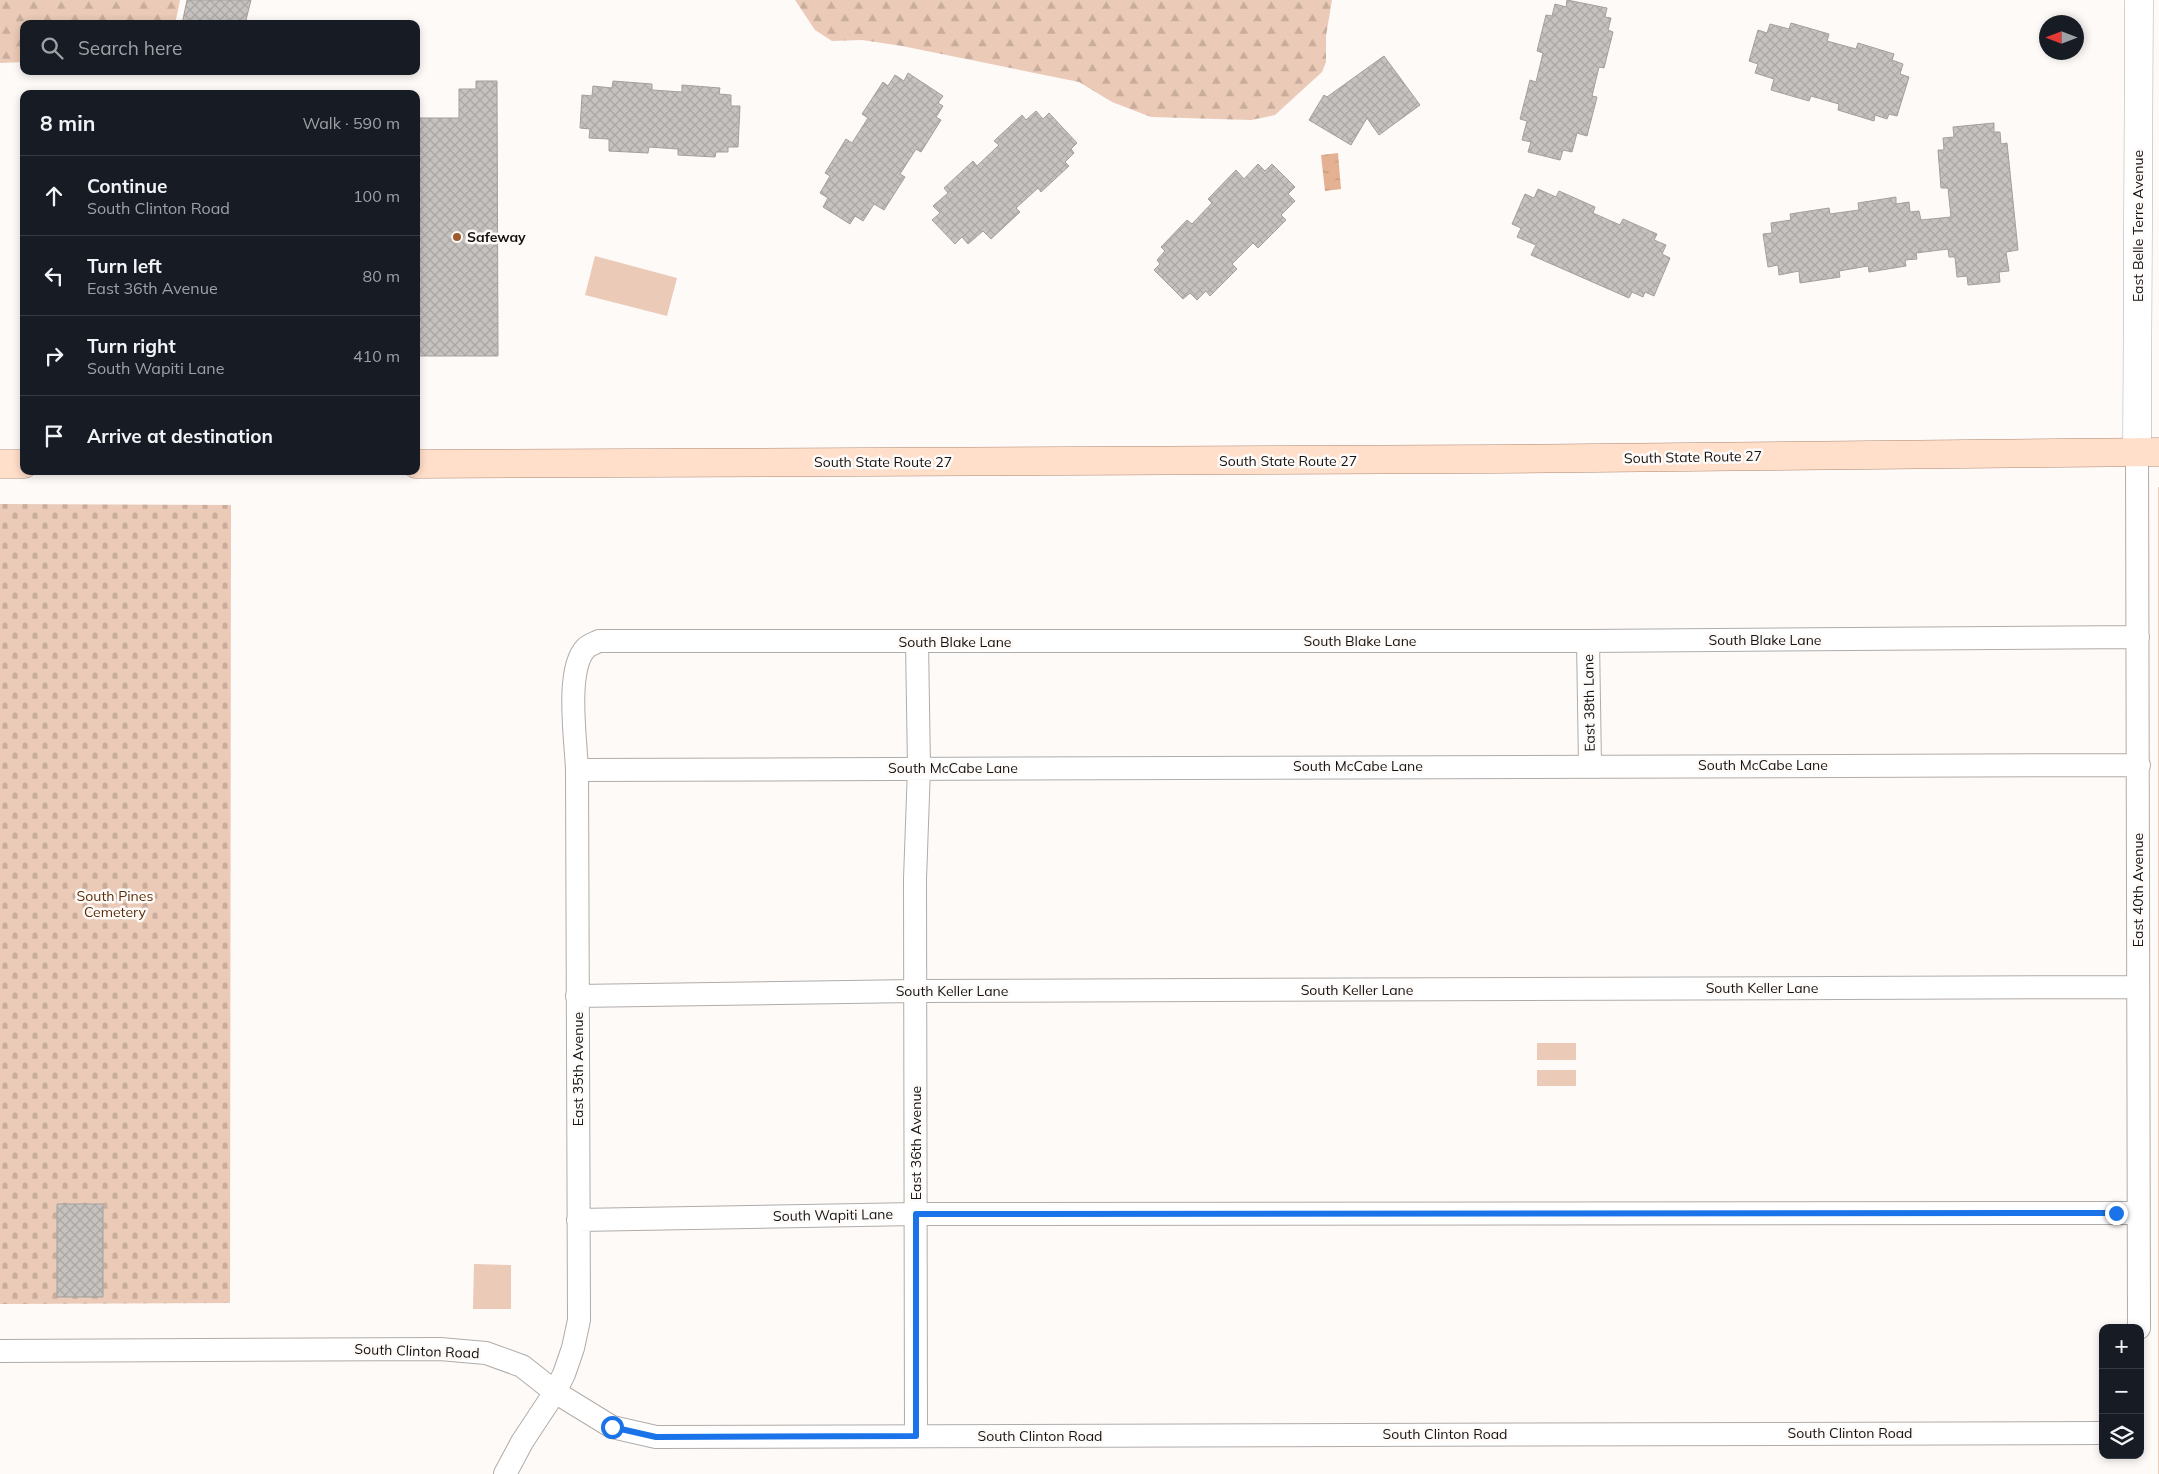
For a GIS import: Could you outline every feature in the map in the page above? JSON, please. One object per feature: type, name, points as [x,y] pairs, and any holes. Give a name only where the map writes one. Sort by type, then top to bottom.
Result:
[{"type":"main road","name":"South State Route 27","points":[[420,464],[1494,459],[2148,452]]},
{"type":"main road","points":[[0,464],[20,464]]},
{"type":"street","name":"East Belle Terre Avenue","points":[[2138,0],[2148,452]]},
{"type":"street","name":"East 40th Avenue","points":[[2138,1324],[2138,638],[2148,452]]},
{"type":"street","name":"South Blake Lane","points":[[585,649],[599,641],[1588,641],[2138,638]]},
{"type":"street","name":"East 38th Lane","points":[[1588,641],[1590,765]]},
{"type":"street","name":"East 36th Avenue","points":[[916,1436],[915,879],[919,768],[917,642]]},
{"type":"street","name":"East 35th Avenue","points":[[505,1474],[522,1442],[555,1392],[574,1348],[579,1320],[577,770],[574,684],[576,668],[585,649]]},
{"type":"street","name":"South McCabe Lane","points":[[577,770],[1590,765],[2139,765]]},
{"type":"street","name":"South Keller Lane","points":[[577,996],[915,991],[2138,987]]},
{"type":"street","name":"South Wapiti Lane","points":[[578,1220],[916,1214],[2138,1213]]},
{"type":"street","name":"South Clinton Road","points":[[0,1351],[440,1349],[486,1353],[522,1366],[555,1392],[612,1427],[656,1437],[2099,1432]]},
{"type":"green space","points":[[0,0],[180,0],[176,20],[20,20],[20,62],[0,63]]},
{"type":"green space","points":[[795,0],[1332,0],[1326,36],[1326,62],[1322,72],[1275,115],[1251,120],[1151,117],[1112,102],[1079,82],[902,46],[862,40],[832,41],[815,30]]},
{"type":"green space","points":[[595,256],[677,278],[667,316],[585,295]]},
{"type":"green space","points":[[2159,487],[2159,1474],[2158,1474]]},
{"type":"green space","name":"South Pines Cemetery","points":[[0,504],[231,505],[230,1303],[0,1304]]},
{"type":"green space","points":[[1537,1043],[1576,1043],[1576,1060],[1537,1060]]},
{"type":"green space","points":[[1537,1070],[1576,1070],[1576,1086],[1537,1086]]},
{"type":"green space","points":[[474,1264],[511,1265],[511,1309],[473,1309]]},
{"type":"water","points":[[1338,153],[1341,189],[1325,191],[1321,155]]},
{"type":"building","points":[[187,0],[251,0],[246,20],[183,20]]},
{"type":"building","points":[[1567,0],[1607,8],[1605,17],[1611,18],[1608,30],[1613,32],[1604,68],[1599,67],[1592,96],[1597,97],[1587,136],[1577,133],[1572,152],[1563,150],[1560,160],[1528,152],[1531,142],[1522,140],[1527,121],[1520,119],[1530,80],[1536,82],[1543,53],[1537,51],[1546,15],[1552,16],[1555,4],[1566,7]]},
{"type":"building","points":[[1791,23],[1829,34],[1827,41],[1856,49],[1858,43],[1894,54],[1892,60],[1903,64],[1900,74],[1909,77],[1897,116],[1889,114],[1887,119],[1875,115],[1874,121],[1838,110],[1839,104],[1811,96],[1809,101],[1771,90],[1774,79],[1755,73],[1758,64],[1749,61],[1758,30],[1767,33],[1770,24],[1789,29]]},
{"type":"building","points":[[1384,56],[1420,105],[1379,135],[1367,118],[1351,145],[1309,120],[1324,95],[1327,97]]},
{"type":"building","points":[[908,73],[943,96],[938,103],[943,106],[936,117],[941,120],[921,152],[916,149],[900,174],[905,177],[884,210],[874,204],[863,221],[855,216],[850,224],[823,207],[828,198],[820,193],[830,176],[825,173],[846,139],[852,143],[868,118],[862,114],[883,82],[888,86],[895,75],[904,81]]},
{"type":"building","name":"Safeway","points":[[476,81],[497,81],[498,356],[420,356],[420,118],[459,118],[459,89],[476,89]]},
{"type":"building","points":[[613,81],[652,84],[652,90],[682,92],[682,85],[720,88],[719,94],[731,95],[731,106],[740,106],[738,147],[728,147],[728,152],[716,152],[715,157],[678,155],[678,149],[649,147],[648,153],[609,151],[609,139],[589,138],[590,129],[580,128],[582,95],[592,96],[593,86],[612,88]]},
{"type":"building","points":[[1036,111],[1043,119],[1049,113],[1077,143],[1071,149],[1074,153],[1065,162],[1069,166],[1041,192],[1038,188],[1016,208],[1020,212],[991,239],[983,231],[968,244],[962,237],[955,244],[932,220],[940,213],[933,206],[948,193],[944,188],[973,161],[977,166],[999,145],[994,141],[1022,115],[1026,120]]},
{"type":"building","points":[[1994,123],[1994,132],[2000,132],[2001,144],[2007,143],[2018,250],[2006,252],[2009,271],[1999,272],[2000,282],[1968,285],[1967,276],[1957,277],[1955,257],[1949,257],[1948,249],[1916,253],[1917,259],[1905,260],[1906,266],[1869,272],[1868,266],[1839,271],[1840,277],[1800,283],[1799,271],[1779,275],[1778,265],[1768,267],[1763,234],[1772,233],[1771,223],[1791,220],[1790,214],[1829,208],[1830,214],[1859,210],[1858,203],[1896,197],[1896,204],[1909,202],[1910,212],[1919,211],[1921,220],[1951,217],[1948,188],[1941,188],[1938,150],[1944,150],[1943,138],[1954,137],[1953,127]]},
{"type":"building","points":[[1258,164],[1265,171],[1272,164],[1295,187],[1288,194],[1295,201],[1281,215],[1286,220],[1258,248],[1253,243],[1232,264],[1237,269],[1210,296],[1206,291],[1197,300],[1190,293],[1183,299],[1154,270],[1160,264],[1157,260],[1165,251],[1161,247],[1187,220],[1192,224],[1212,203],[1208,199],[1236,170],[1244,179]]},
{"type":"building","points":[[1538,189],[1556,197],[1559,191],[1595,207],[1593,213],[1620,225],[1623,219],[1657,234],[1654,240],[1666,245],[1662,254],[1670,258],[1654,296],[1645,292],[1643,297],[1632,292],[1629,298],[1531,255],[1536,245],[1517,237],[1521,228],[1512,224],[1525,194],[1534,198]]},
{"type":"building","points":[[57,1204],[103,1204],[103,1297],[57,1297]]},
{"type":"place","name":"Safeway","points":[[457,237]]},
{"type":"route","points":[[612,1427],[656,1437],[916,1436],[916,1214],[2116,1213]]}]
